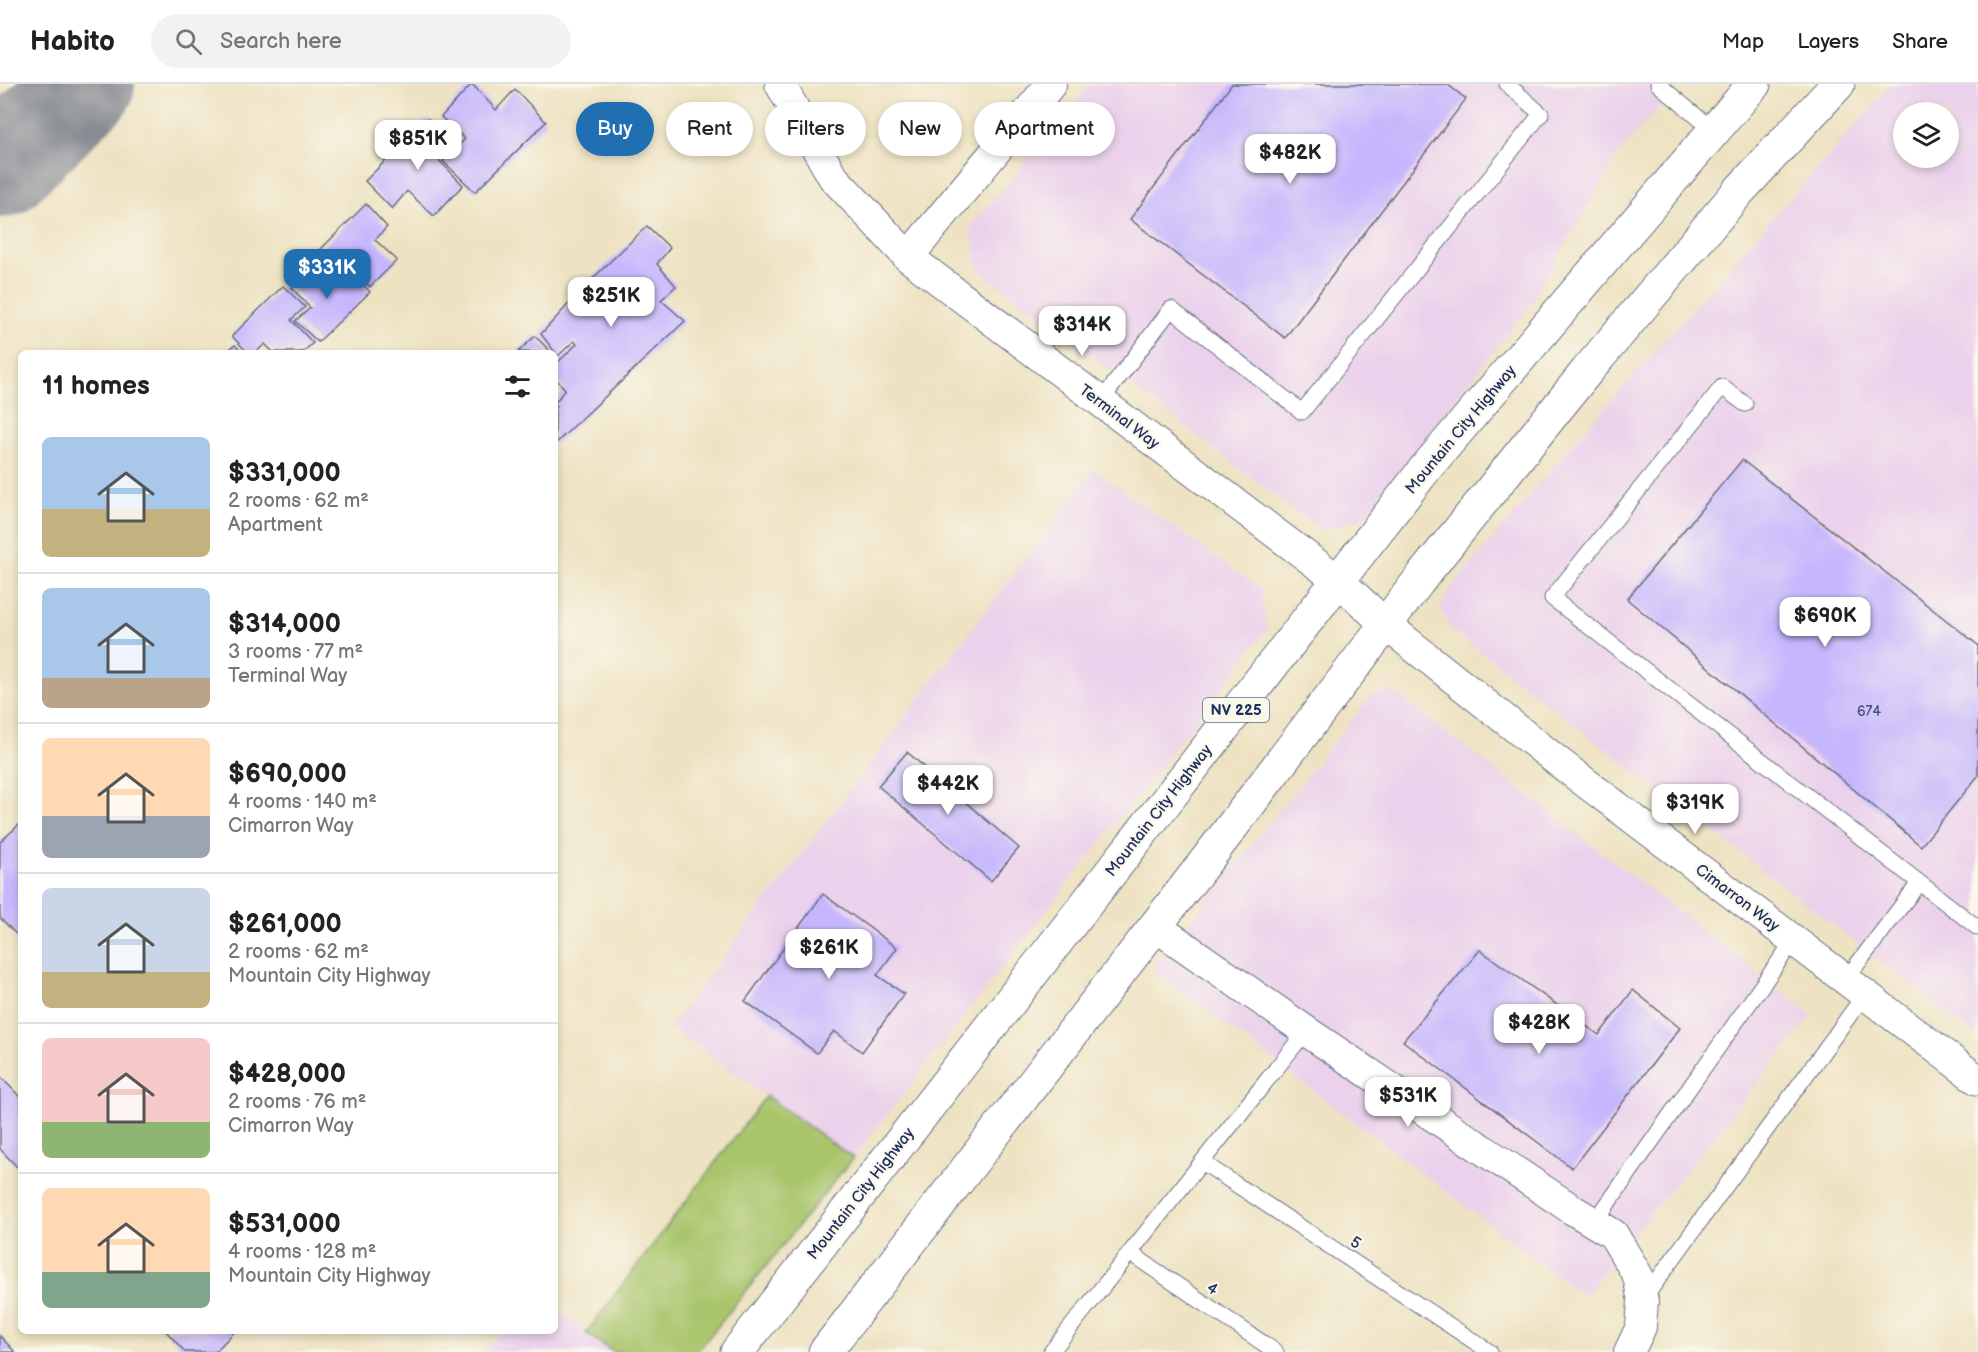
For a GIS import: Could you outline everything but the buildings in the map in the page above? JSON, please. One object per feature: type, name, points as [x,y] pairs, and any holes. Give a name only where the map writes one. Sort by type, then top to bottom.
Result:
[{"type":"main road","name":"Mountain City Highway","points":[[737,1352],[1425,469],[1754,84]]},
{"type":"main road","points":[[825,1352],[1155,926],[1385,624],[1587,371],[1739,191],[1838,84]]},
{"type":"street","name":"Terminal Way","points":[[780,84],[833,177],[908,256],[1338,580],[1385,624]]},
{"type":"street","points":[[908,256],[1051,84]]},
{"type":"street","name":"Cimarron Way","points":[[1385,624],[1561,764],[1978,1080]]},
{"type":"street","points":[[1155,926],[1306,1031],[1613,1234],[1638,1276],[1643,1301],[1641,1327],[1629,1352]]},
{"type":"lane","points":[[1101,401],[1171,309],[1302,412],[1541,114],[1507,84]]},
{"type":"lane","points":[[1658,84],[1714,131]]},
{"type":"lane","points":[[1745,404],[1722,387],[1552,598],[1978,928]]},
{"type":"lane","points":[[1643,1301],[1856,986],[1919,883]]},
{"type":"lane","points":[[1594,1223],[1794,940]]},
{"type":"lane","points":[[1051,1352],[1306,1031]]},
{"type":"lane","name":"5","points":[[1202,1162],[1490,1352]]},
{"type":"lane","name":"4","points":[[1130,1253],[1276,1352]]},
{"type":"shaded area","points":[[1089,84],[1681,84],[1623,147],[1530,305],[1362,519],[1320,530],[978,269],[970,227],[1031,156],[1115,156],[1115,102],[1076,102]]},
{"type":"shaded area","points":[[1892,84],[1978,84],[1978,1037],[1451,629],[1440,607],[1448,592],[1579,437]]},
{"type":"shaded area","points":[[1093,470],[1261,589],[1267,630],[853,1158],[670,1027]]},
{"type":"shaded area","points":[[1393,691],[1812,1015],[1584,1296],[1152,969],[1372,695]]},
{"type":"shaded area","points":[[558,1310],[613,1352],[484,1352],[499,1334],[558,1334]]},
{"type":"green space","points":[[766,1096],[853,1158],[697,1352],[613,1352],[586,1333]]},
{"type":"taxiway","points":[[0,168],[85,84]]}]
